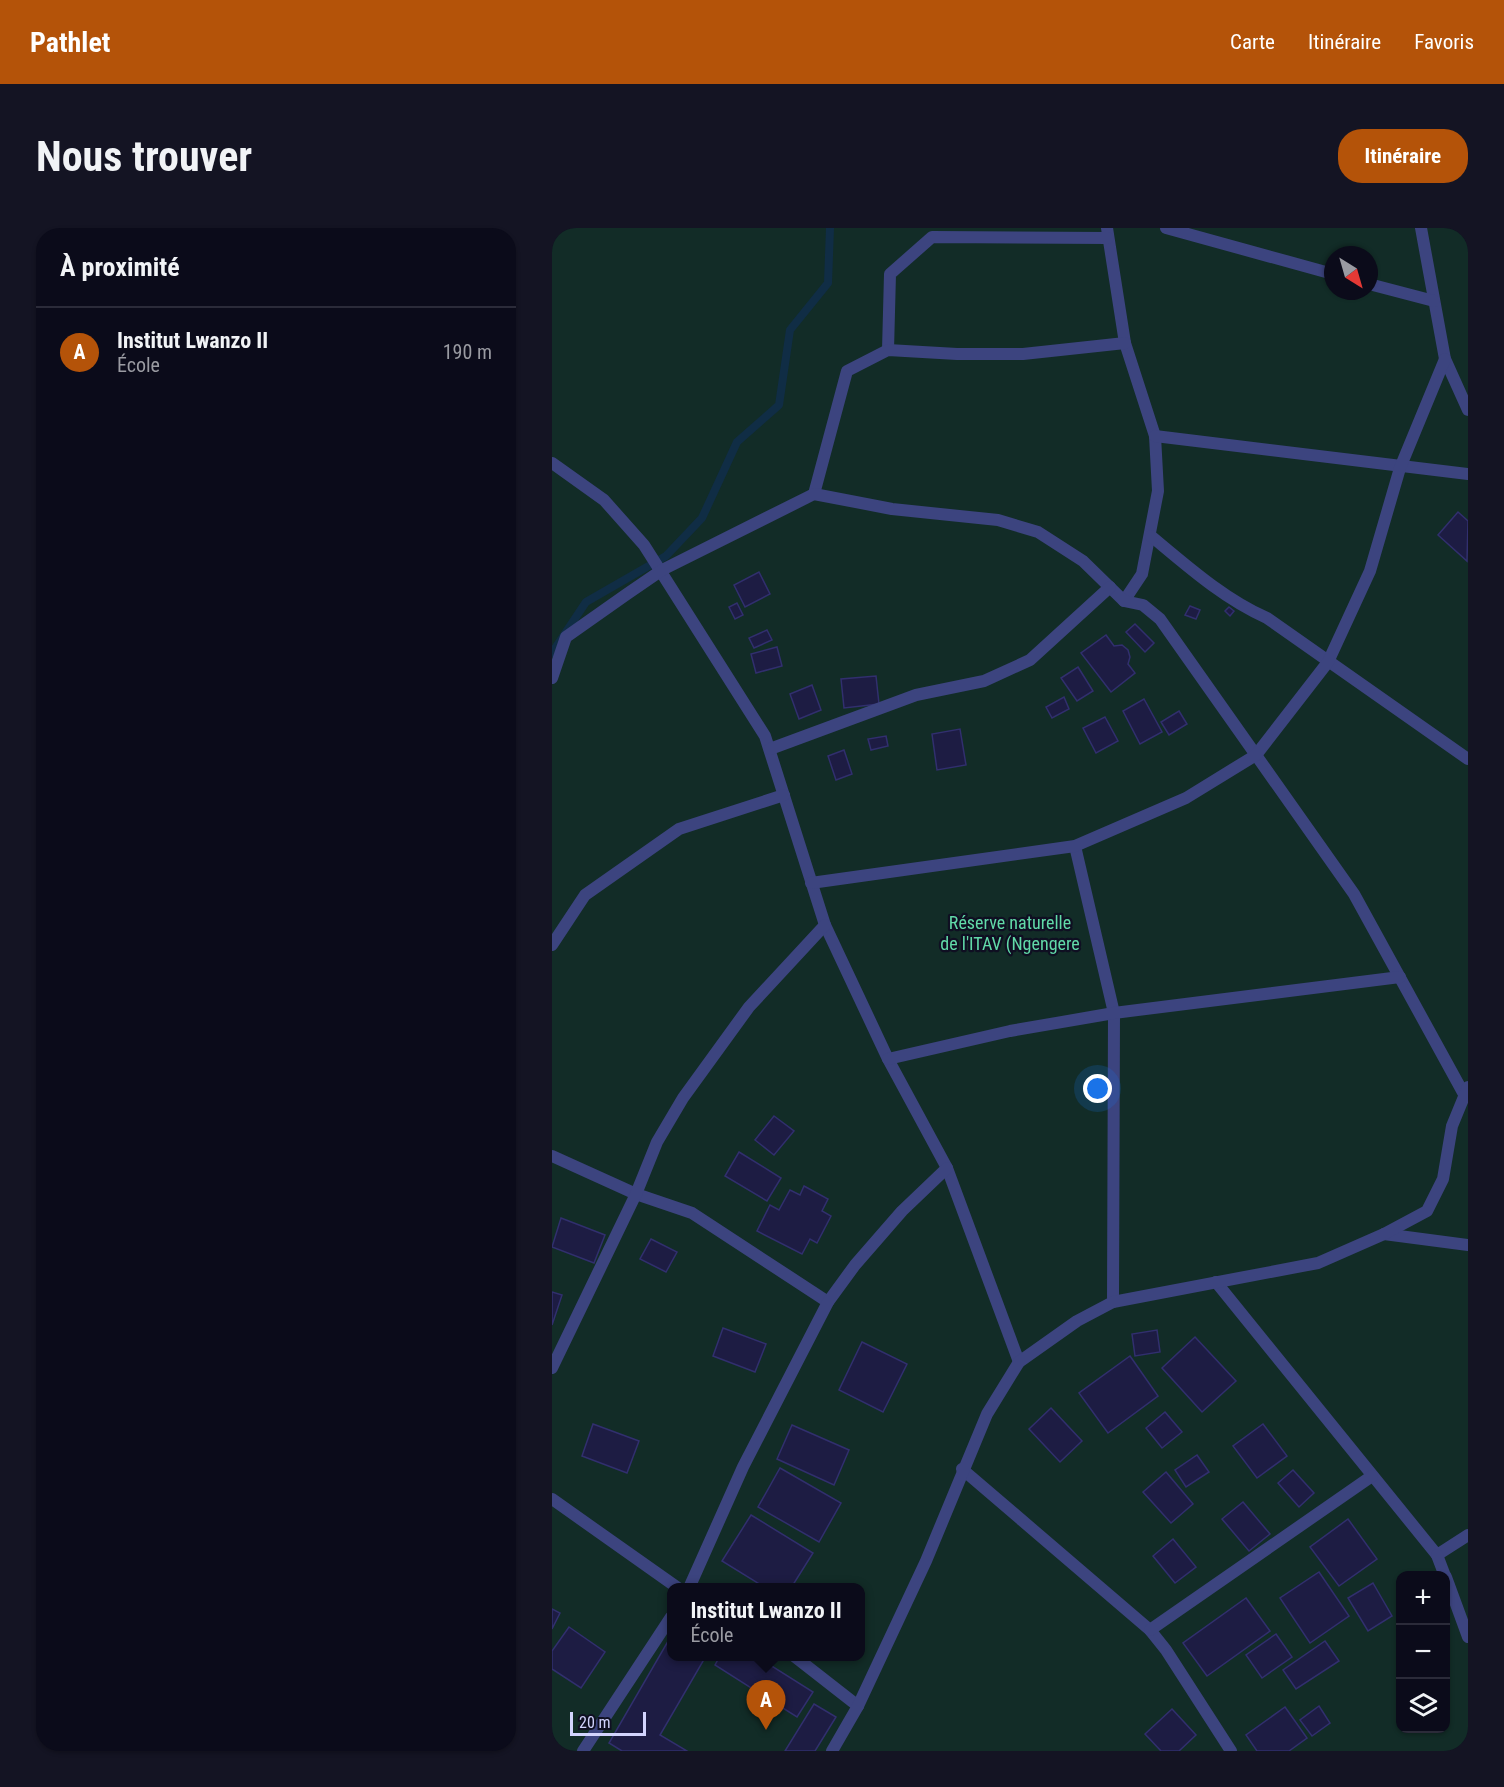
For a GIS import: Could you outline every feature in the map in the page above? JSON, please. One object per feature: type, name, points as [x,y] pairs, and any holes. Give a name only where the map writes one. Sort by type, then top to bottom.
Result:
[{"type":"street","points":[[1166,228],[1324,272]]},
{"type":"street","points":[[1421,228],[1445,359],[1468,410]]},
{"type":"street","points":[[888,350],[890,274],[931,232],[1108,233],[1125,343],[1155,436],[1158,491],[1142,574],[1124,602]]},
{"type":"street","points":[[1378,286],[1434,302]]},
{"type":"street","points":[[814,494],[847,371],[888,350],[957,354],[1023,354],[1125,343]]},
{"type":"street","points":[[811,883],[1075,846],[1186,798],[1256,755],[1328,662],[1370,572],[1400,468],[1445,359]]},
{"type":"street","points":[[1155,436],[1400,468],[1468,474]]},
{"type":"street","points":[[552,463],[604,500],[644,545],[662,570],[765,736],[825,925],[888,1059],[947,1168],[1019,1362]]},
{"type":"street","points":[[552,678],[566,636],[662,570],[814,494],[892,509],[998,520],[1038,532],[1083,561],[1124,602],[1143,605],[1160,619],[1337,868],[1466,1092],[1452,1126],[1443,1179],[1426,1211],[1384,1234],[1318,1263],[1113,1302],[1077,1321],[1019,1362],[987,1414],[962,1469],[926,1561],[858,1706],[832,1751]]},
{"type":"street","points":[[1151,536],[1197,574],[1245,608],[1268,618],[1468,759]]},
{"type":"street","points":[[770,749],[916,695],[984,681],[1030,660],[1110,587]]},
{"type":"street","points":[[552,945],[585,895],[679,829],[784,795]]},
{"type":"street","points":[[1075,846],[1114,1013],[1113,1302]]},
{"type":"street","points":[[552,1368],[636,1194],[657,1142],[683,1098],[749,1007],[825,925]]},
{"type":"street","points":[[888,1059],[1010,1031],[1114,1013],[1400,977]]},
{"type":"street","points":[[552,1156],[636,1194],[692,1214],[828,1302]]},
{"type":"street","points":[[691,1583],[743,1467],[828,1302],[855,1265],[902,1210],[947,1168]]},
{"type":"street","points":[[1384,1234],[1468,1245]]},
{"type":"street","points":[[1216,1282],[1437,1554],[1443,1571]]},
{"type":"street","points":[[962,1469],[1150,1630],[1166,1650],[1231,1751]]},
{"type":"street","points":[[1150,1630],[1372,1476]]},
{"type":"street","points":[[552,1499],[672,1583]]},
{"type":"street","points":[[1437,1554],[1468,1535]]},
{"type":"street","points":[[1450,1589],[1468,1637]]},
{"type":"street","points":[[583,1751],[667,1625]]},
{"type":"street","points":[[800,1661],[858,1706]]},
{"type":"green space","name":"Réserve naturelle de l'ITAV (Ngengere","points":[[552,228],[1468,228],[1468,1751],[552,1751]]},
{"type":"building","points":[[1458,512],[1468,521],[1467,561],[1438,535]]},
{"type":"building","points":[[759,572],[770,594],[745,607],[734,585]]},
{"type":"building","points":[[737,603],[743,615],[735,619],[729,607]]},
{"type":"building","points":[[1190,606],[1200,610],[1196,619],[1185,615]]},
{"type":"building","points":[[1229,607],[1234,611],[1230,616],[1225,611]]},
{"type":"building","points":[[1135,624],[1154,643],[1145,652],[1126,632]]},
{"type":"building","points":[[767,630],[772,640],[754,648],[749,638]]},
{"type":"building","points":[[1106,635],[1114,646],[1122,645],[1128,650],[1130,657],[1128,664],[1135,673],[1111,692],[1081,653]]},
{"type":"building","points":[[777,647],[782,666],[756,673],[751,654]]},
{"type":"building","points":[[1078,667],[1093,691],[1077,701],[1061,678]]},
{"type":"building","points":[[876,676],[879,704],[844,708],[841,679]]},
{"type":"building","points":[[812,685],[821,710],[799,719],[790,694]]},
{"type":"building","points":[[1064,697],[1069,709],[1052,718],[1046,707]]},
{"type":"building","points":[[1144,699],[1162,732],[1140,744],[1123,711]]},
{"type":"building","points":[[1179,711],[1187,724],[1169,735],[1161,722]]},
{"type":"building","points":[[1105,717],[1118,741],[1096,753],[1083,728]]},
{"type":"building","points":[[960,729],[966,765],[937,770],[932,734]]},
{"type":"building","points":[[886,736],[888,746],[871,750],[868,739]]},
{"type":"building","points":[[844,750],[852,774],[836,780],[828,756]]},
{"type":"building","points":[[774,1116],[794,1131],[774,1155],[755,1140]]},
{"type":"building","points":[[739,1152],[781,1178],[767,1201],[725,1176]]},
{"type":"building","points":[[804,1186],[828,1199],[822,1211],[831,1216],[817,1243],[810,1239],[802,1254],[757,1231],[770,1205],[779,1210],[790,1190],[800,1195]]},
{"type":"building","points":[[561,1218],[605,1235],[594,1263],[552,1247]]},
{"type":"building","points":[[651,1239],[677,1252],[666,1272],[640,1259]]},
{"type":"building","points":[[552,1292],[562,1295],[552,1325]]},
{"type":"building","points":[[723,1328],[766,1344],[755,1372],[713,1356]]},
{"type":"building","points":[[1157,1330],[1160,1352],[1135,1356],[1132,1334]]},
{"type":"building","points":[[1195,1337],[1236,1381],[1202,1412],[1162,1368]]},
{"type":"building","points":[[862,1342],[907,1364],[883,1412],[839,1390]]},
{"type":"building","points":[[1130,1356],[1158,1396],[1108,1433],[1079,1393]]},
{"type":"building","points":[[1051,1408],[1082,1441],[1060,1462],[1029,1429]]},
{"type":"building","points":[[1165,1412],[1182,1432],[1162,1448],[1146,1428]]},
{"type":"building","points":[[593,1424],[639,1441],[627,1473],[582,1456]]},
{"type":"building","points":[[1263,1424],[1287,1456],[1257,1478],[1233,1446]]},
{"type":"building","points":[[792,1425],[849,1450],[834,1485],[777,1459]]},
{"type":"building","points":[[1197,1455],[1209,1472],[1186,1487],[1175,1470]]},
{"type":"building","points":[[780,1468],[841,1503],[819,1542],[758,1507]]},
{"type":"building","points":[[1293,1470],[1314,1493],[1299,1507],[1278,1483]]},
{"type":"building","points":[[1166,1472],[1193,1504],[1171,1523],[1143,1492]]},
{"type":"building","points":[[1243,1502],[1270,1534],[1249,1551],[1222,1519]]},
{"type":"building","points":[[751,1515],[813,1553],[794,1583],[758,1583],[722,1561]]},
{"type":"building","points":[[1348,1519],[1377,1559],[1339,1586],[1310,1547]]},
{"type":"building","points":[[1173,1539],[1196,1567],[1175,1583],[1153,1556]]},
{"type":"building","points":[[1319,1572],[1349,1616],[1310,1643],[1280,1598]]},
{"type":"building","points":[[1373,1583],[1392,1616],[1368,1631],[1348,1598]]},
{"type":"building","points":[[1246,1598],[1270,1631],[1207,1676],[1183,1643]]},
{"type":"building","points":[[552,1609],[560,1613],[552,1629]]},
{"type":"building","points":[[569,1627],[605,1652],[581,1688],[552,1669],[552,1651]]},
{"type":"building","points":[[1276,1634],[1292,1657],[1262,1678],[1246,1655]]},
{"type":"building","points":[[1325,1641],[1339,1661],[1296,1689],[1283,1670]]},
{"type":"building","points":[[667,1643],[667,1661],[703,1661],[660,1735],[687,1751],[622,1751],[609,1743]]},
{"type":"building","points":[[717,1661],[764,1661],[813,1692],[797,1717],[715,1665]]},
{"type":"building","points":[[814,1704],[836,1717],[815,1751],[785,1751]]},
{"type":"building","points":[[1319,1706],[1330,1723],[1312,1736],[1300,1720]]},
{"type":"building","points":[[1285,1707],[1307,1738],[1289,1751],[1257,1751],[1246,1735]]},
{"type":"building","points":[[1172,1709],[1196,1735],[1179,1751],[1161,1751],[1145,1734]]},
{"type":"waterway","points":[[552,653],[586,602],[666,556],[702,518],[737,442],[779,405],[790,330],[828,283],[830,228]]},
{"type":"place","name":"Institut Lwanzo II","points":[[766,1730]]}]
